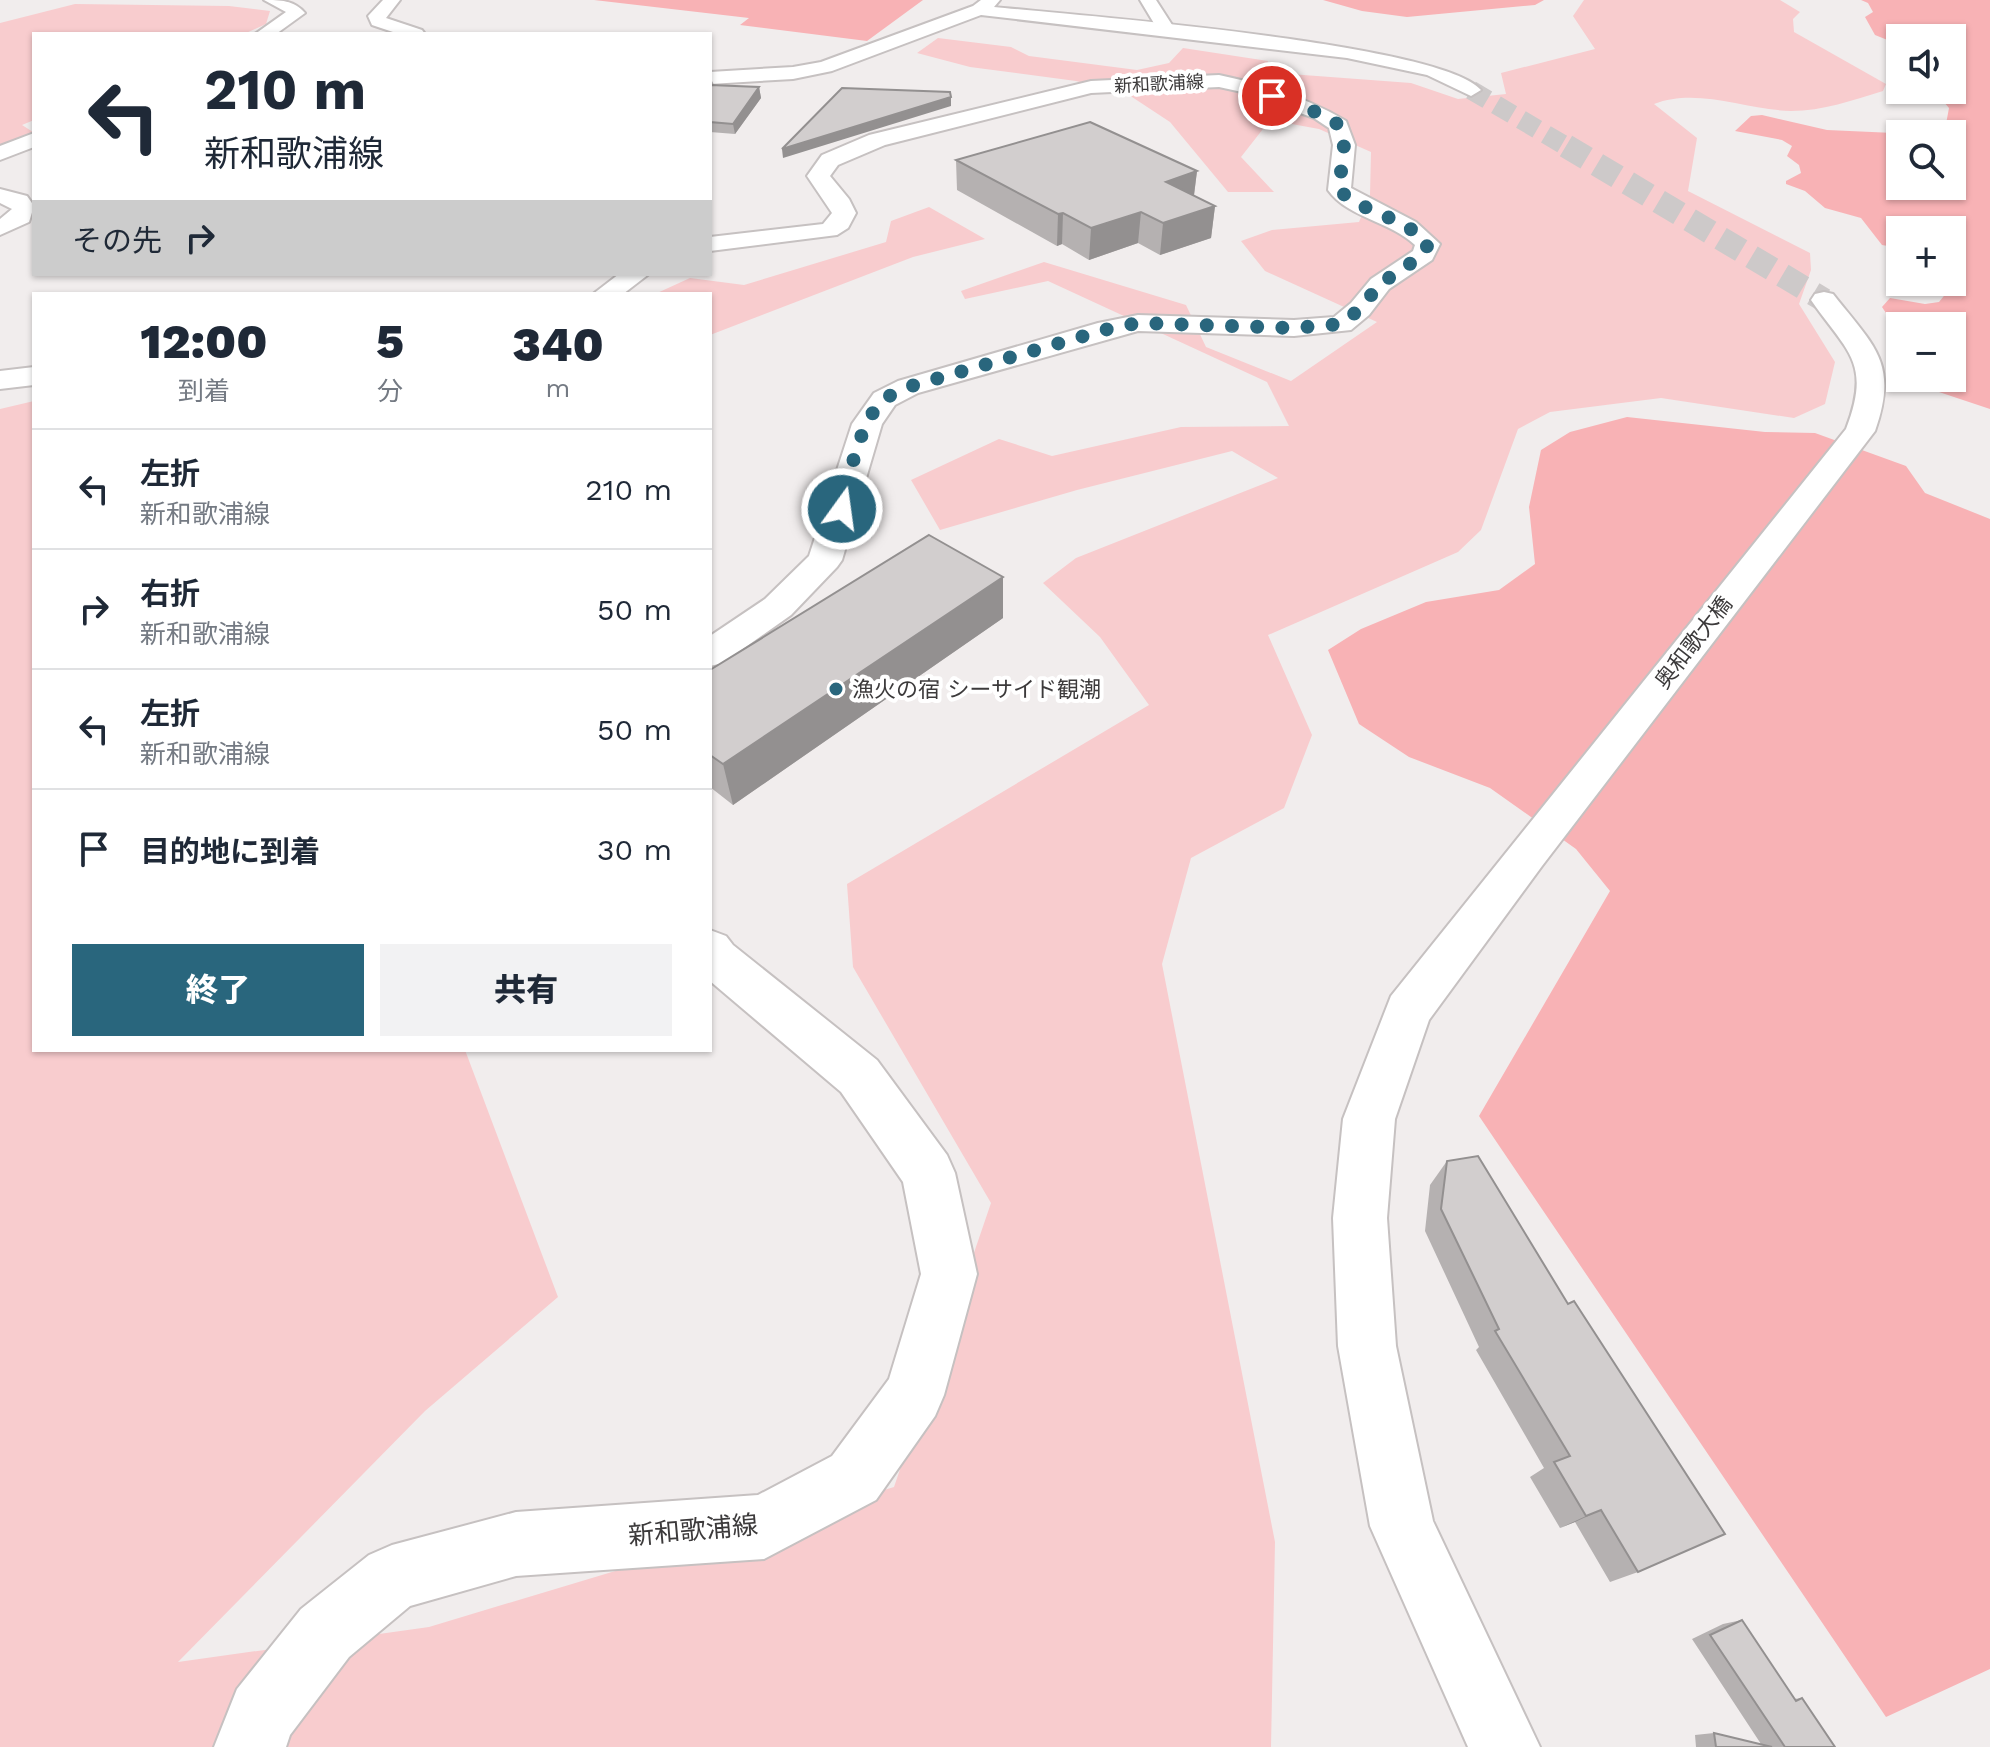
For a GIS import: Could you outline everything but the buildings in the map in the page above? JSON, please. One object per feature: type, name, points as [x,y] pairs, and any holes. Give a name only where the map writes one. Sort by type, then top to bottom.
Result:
[{"type":"main road","points":[[267,32],[296,13],[292,8],[272,0]]},
{"type":"main road","points":[[392,0],[377,16],[378,21],[410,32]]},
{"type":"main road","points":[[1148,0],[1167,31]]},
{"type":"main road","points":[[712,78],[793,73],[825,67],[985,5],[1396,60],[1433,71],[1471,90]]},
{"type":"main road","name":"新和歌浦線","points":[[712,244],[829,230],[840,223],[844,213],[841,204],[818,176],[820,169],[830,160],[877,140],[1091,87],[1199,80],[1247,87],[1321,114],[1339,125],[1344,145],[1339,190],[1347,198],[1390,216],[1420,235],[1428,244],[1423,255],[1380,284],[1360,309],[1341,324],[1294,328],[1138,323],[908,387],[884,399],[867,424],[825,560],[778,607],[712,653]]},
{"type":"main road","points":[[0,154],[32,140]]},
{"type":"main road","points":[[0,196],[19,201],[24,209],[21,217],[0,228]]},
{"type":"main road","points":[[609,292],[633,276]]},
{"type":"main road","name":"奥和歌大橋","points":[[1504,1747],[1402,1526],[1367,1346],[1360,1218],[1369,1119],[1408,1011],[1527,854],[1860,431],[1872,404],[1872,364],[1824,300]]},
{"type":"main road","points":[[0,380],[32,376]]},
{"type":"main road","name":"新和歌浦線","points":[[250,1747],[262,1714],[325,1633],[392,1578],[516,1544],[764,1527],[854,1478],[914,1395],[949,1274],[928,1173],[859,1076],[712,952]]},
{"type":"shaded area","points":[[594,0],[923,0],[867,41],[740,25],[749,18]]},
{"type":"shaded area","points":[[1323,0],[1544,0],[1535,5],[1407,17],[1362,11]]},
{"type":"shaded area","points":[[1584,0],[1780,0],[1800,12],[1793,19],[1794,32],[1886,84],[1883,91],[1803,111],[1774,110],[1705,98],[1671,99],[1654,104],[1697,138],[1688,191],[1810,253],[1811,270],[1799,304],[1835,362],[1825,404],[1794,418],[1661,398],[1550,412],[1518,429],[1481,530],[1458,552],[1268,635],[1312,735],[1284,808],[1191,858],[1162,964],[1275,1542],[1271,1747],[0,1747],[0,409],[32,401],[32,1052],[466,1052],[558,1297],[425,1411],[178,1662],[429,1627],[894,1487],[991,1203],[853,967],[847,884],[1149,705],[1100,637],[1043,583],[1076,558],[1278,478],[1232,451],[1077,490],[940,530],[911,480],[999,439],[1052,456],[1181,427],[1289,426],[1267,382],[1048,281],[965,299],[961,291],[1044,262],[1186,305],[1206,347],[1291,381],[1377,322],[1265,271],[1241,241],[1272,230],[1359,222],[1370,195],[1371,152],[1319,129],[1270,120],[1241,157],[1274,192],[1228,192],[1170,122],[1129,95],[1076,81],[970,67],[917,53],[938,38],[1011,47],[1029,56],[1137,70],[1169,63],[1183,48],[1268,61],[1265,72],[1411,83],[1458,99],[1506,94],[1501,73],[1595,49],[1573,16]]},
{"type":"shaded area","points":[[1861,0],[1990,0],[1990,409],[1939,392],[1966,392],[1966,312],[1886,313],[1882,307],[1890,298],[1925,304],[1939,302],[1944,296],[1966,296],[1966,216],[1886,216],[1886,246],[1882,245],[1861,218],[1825,208],[1805,191],[1786,184],[1786,181],[1801,173],[1799,165],[1787,156],[1792,146],[1782,140],[1735,131],[1751,116],[1762,115],[1827,130],[1886,133],[1886,200],[1966,200],[1966,120],[1947,120],[1949,108],[1946,104],[1966,104],[1966,24],[1886,24],[1886,39],[1875,35],[1865,17],[1873,12],[1868,3]]},
{"type":"shaded area","points":[[75,4],[229,6],[270,11],[266,24],[248,32],[32,32],[32,121],[22,125],[32,132],[0,146],[0,23]]},
{"type":"shaded area","points":[[929,207],[985,239],[913,257],[712,334],[712,292],[659,292],[690,278],[744,285],[886,242],[891,221]]},
{"type":"shaded area","points":[[1627,417],[1765,432],[1815,433],[1906,466],[1925,493],[1990,519],[1990,1669],[1886,1717],[1479,1116],[1610,891],[1576,849],[1490,788],[1409,757],[1359,724],[1328,650],[1361,629],[1426,602],[1499,590],[1535,564],[1529,507],[1541,450],[1570,432]]},
{"type":"tunnel","points":[[1471,90],[1569,148]]},
{"type":"tunnel","points":[[1566,146],[1824,300]]},
{"type":"place","name":"漁火の宿 シーサイド観潮","points":[[836,689]]},
{"type":"route","points":[[842,509],[867,424],[884,399],[908,387],[1138,323],[1294,328],[1341,324],[1360,309],[1380,284],[1423,255],[1428,244],[1420,235],[1390,216],[1347,198],[1339,190],[1344,145],[1344,135],[1339,125],[1321,114],[1272,96]]}]
